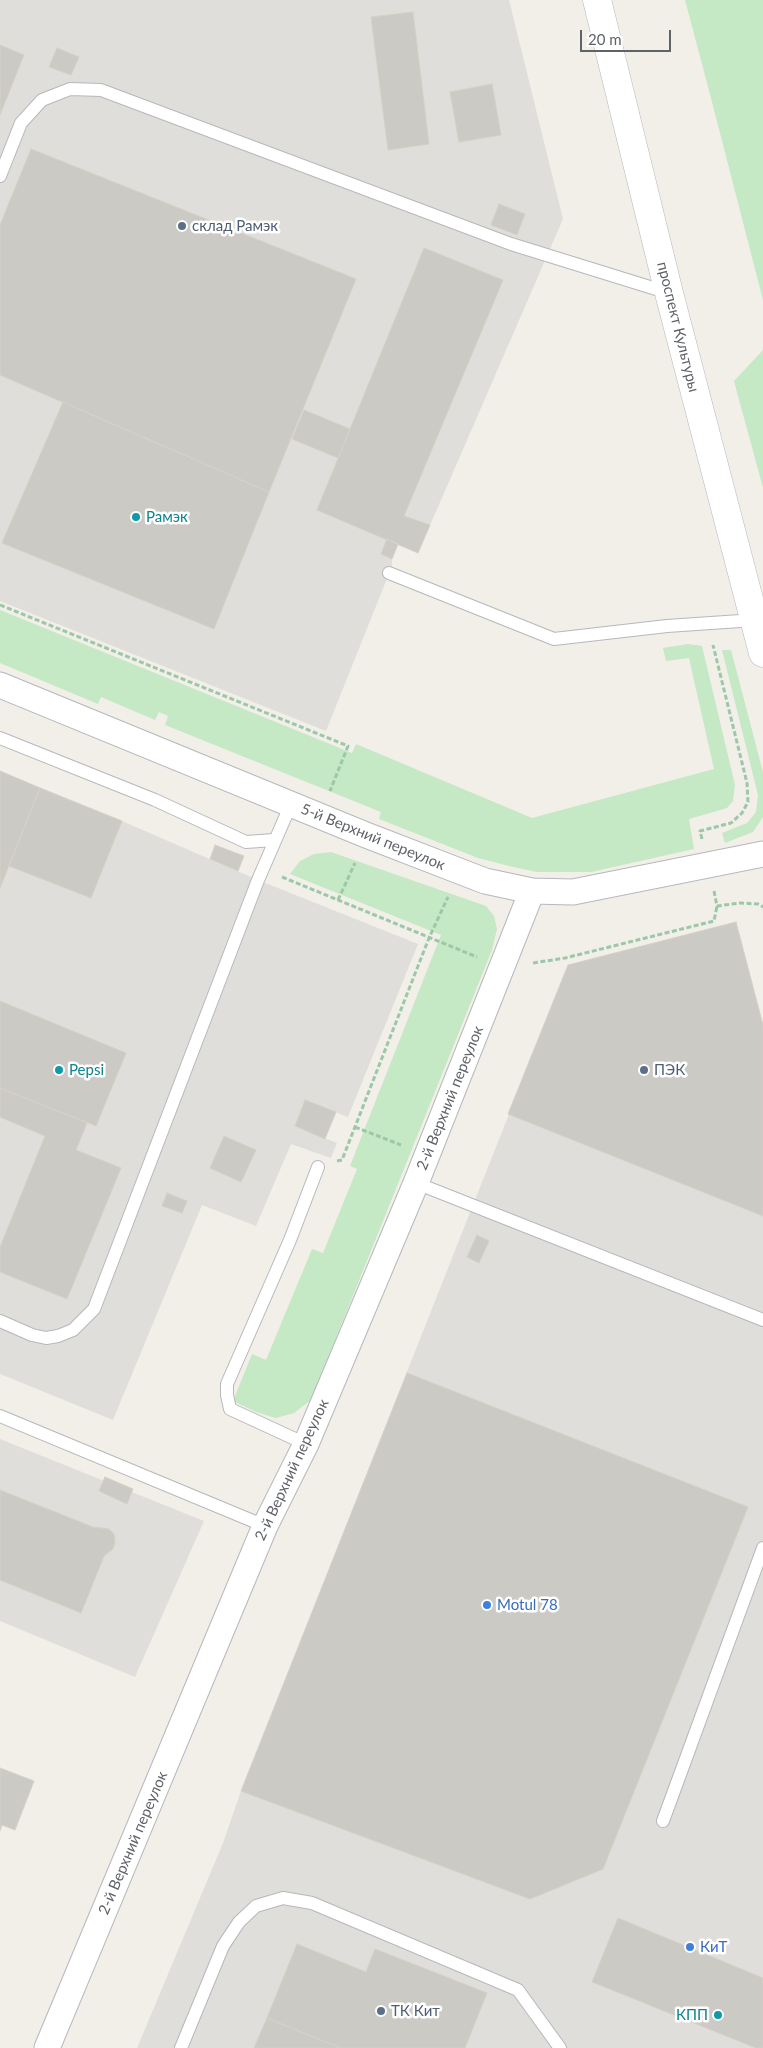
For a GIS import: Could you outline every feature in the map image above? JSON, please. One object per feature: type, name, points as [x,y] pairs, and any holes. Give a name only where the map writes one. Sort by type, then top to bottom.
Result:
[{"type":"street","name":"проспект Культуры","points":[[597,0],[669,293],[763,653]]},
{"type":"street","name":"5-й Верхний переулок","points":[[0,685],[485,881],[532,891],[573,892],[763,854]]},
{"type":"street","name":"2-й Верхний переулок","points":[[47,2048],[265,1526],[306,1444],[416,1183],[532,891]]},
{"type":"lane","points":[[0,176],[21,123],[42,100],[70,90],[101,90],[511,244],[669,293]]},
{"type":"lane","points":[[389,573],[554,639],[666,626],[755,620]]},
{"type":"lane","points":[[0,738],[155,800],[246,842],[274,840]]},
{"type":"lane","points":[[0,1321],[32,1335],[46,1338],[74,1330],[94,1309],[262,869],[291,804]]},
{"type":"lane","points":[[306,1444],[230,1409],[227,1384],[290,1240],[318,1167]]},
{"type":"lane","points":[[416,1183],[763,1320]]},
{"type":"lane","points":[[0,1416],[265,1526]]},
{"type":"lane","points":[[663,1821],[763,1548]]},
{"type":"lane","points":[[181,2048],[223,1946],[239,1922],[256,1906],[283,1898],[312,1903],[518,1990],[560,2048]]},
{"type":"path","points":[[0,605],[348,746],[329,794]]},
{"type":"path","points":[[262,869],[502,967],[565,958],[714,921],[717,906],[700,831],[731,822],[742,813],[748,802],[747,783],[708,624]]},
{"type":"path","points":[[338,900],[355,863]]},
{"type":"path","points":[[318,1167],[342,1160],[429,938],[459,871]]},
{"type":"path","points":[[717,906],[740,903],[758,904],[763,907]]},
{"type":"path","points":[[355,1127],[427,1156]]},
{"type":"shaded area","points":[[0,0],[509,0],[563,219],[418,553],[398,544],[392,559],[392,566],[326,731],[0,601]]},
{"type":"shaded area","points":[[0,771],[258,880],[418,944],[348,1117],[305,1101],[295,1126],[337,1143],[331,1158],[291,1144],[256,1226],[202,1205],[113,1420],[0,1374]]},
{"type":"shaded area","points":[[736,922],[763,1025],[763,2048],[137,2048],[223,1843],[241,1791],[568,965]]},
{"type":"shaded area","points":[[0,1439],[204,1521],[135,1677],[0,1621]]},
{"type":"green space","points":[[685,0],[763,0],[763,300],[711,98]]},
{"type":"green space","points":[[763,350],[763,488],[734,381]]},
{"type":"green space","points":[[0,610],[352,753],[356,744],[532,818],[714,769],[689,658],[666,661],[663,648],[688,644],[702,646],[735,785],[733,801],[727,808],[689,819],[694,849],[591,872],[537,872],[478,858],[379,819],[381,812],[165,725],[168,716],[159,712],[155,720],[101,697],[98,704],[0,663]]},
{"type":"green space","points":[[722,650],[731,650],[763,772],[763,817],[753,832],[725,843],[722,833],[747,823],[756,812],[758,795]]},
{"type":"green space","points":[[331,852],[486,906],[494,916],[497,929],[492,950],[311,1400],[294,1413],[276,1418],[256,1412],[233,1401],[252,1354],[266,1360],[312,1249],[323,1253],[357,1169],[350,1166],[441,935],[290,874],[300,861],[314,854]]},
{"type":"building","points":[[413,12],[429,144],[388,150],[371,17]]},
{"type":"building","points":[[0,45],[24,55],[0,115]]},
{"type":"building","points":[[57,48],[79,57],[71,75],[49,67]]},
{"type":"building","points":[[492,84],[501,135],[459,142],[450,92]]},
{"type":"building","points":[[31,149],[356,279],[269,492],[0,375],[0,225]]},
{"type":"building","points":[[499,204],[525,214],[517,235],[491,225]]},
{"type":"building","points":[[424,248],[503,280],[404,516],[430,525],[418,553],[317,510]]},
{"type":"building","name":"Рамэк","points":[[63,402],[269,492],[214,629],[2,543]]},
{"type":"building","points":[[304,410],[350,429],[338,458],[292,439]]},
{"type":"building","points":[[387,539],[398,544],[392,559],[381,554]]},
{"type":"building","points":[[0,771],[40,788],[0,888]]},
{"type":"building","points":[[40,788],[122,821],[91,898],[9,866]]},
{"type":"building","points":[[215,845],[244,856],[238,871],[210,859]]},
{"type":"building","name":"ПЭК","points":[[736,922],[763,1025],[763,1216],[508,1114],[568,965]]},
{"type":"building","name":"Pepsi","points":[[0,1001],[126,1053],[96,1126],[0,1088]]},
{"type":"building","points":[[0,1088],[87,1123],[76,1150],[121,1168],[67,1299],[0,1272],[0,1247],[45,1136],[0,1117]]},
{"type":"building","points":[[305,1100],[336,1112],[325,1139],[295,1126]]},
{"type":"building","points":[[224,1136],[256,1150],[241,1182],[210,1168]]},
{"type":"building","points":[[167,1193],[187,1201],[182,1213],[162,1206]]},
{"type":"building","points":[[477,1235],[489,1241],[479,1263],[467,1257]]},
{"type":"building","points":[[407,1373],[748,1507],[603,1869],[530,1899],[241,1791]]},
{"type":"building","points":[[105,1477],[133,1489],[127,1504],[99,1491]]},
{"type":"building","points":[[0,1490],[93,1527],[109,1529],[114,1534],[115,1542],[113,1549],[104,1556],[81,1613],[0,1580]]},
{"type":"building","points":[[0,1768],[34,1781],[15,1830],[2,1825],[0,1831]]},
{"type":"building","name":"КПП","points":[[618,1918],[763,1978],[763,2048],[756,2048],[592,1982]]},
{"type":"building","points":[[297,1944],[366,1972],[375,1949],[487,1993],[465,2048],[341,2048],[267,2018]]},
{"type":"building","points":[[267,2018],[341,2048],[254,2048]]},
{"type":"place","name":"склад Рамэк","points":[[182,226]]},
{"type":"place","name":"Рамэк","points":[[136,517]]},
{"type":"place","name":"Pepsi","points":[[59,1070]]},
{"type":"place","name":"ПЭК","points":[[644,1070]]},
{"type":"place","name":"Motul 78","points":[[487,1605]]},
{"type":"place","name":"КиТ","points":[[690,1947]]},
{"type":"place","name":"ТК Кит","points":[[381,2011]]},
{"type":"place","name":"КПП","points":[[718,2015]]}]
